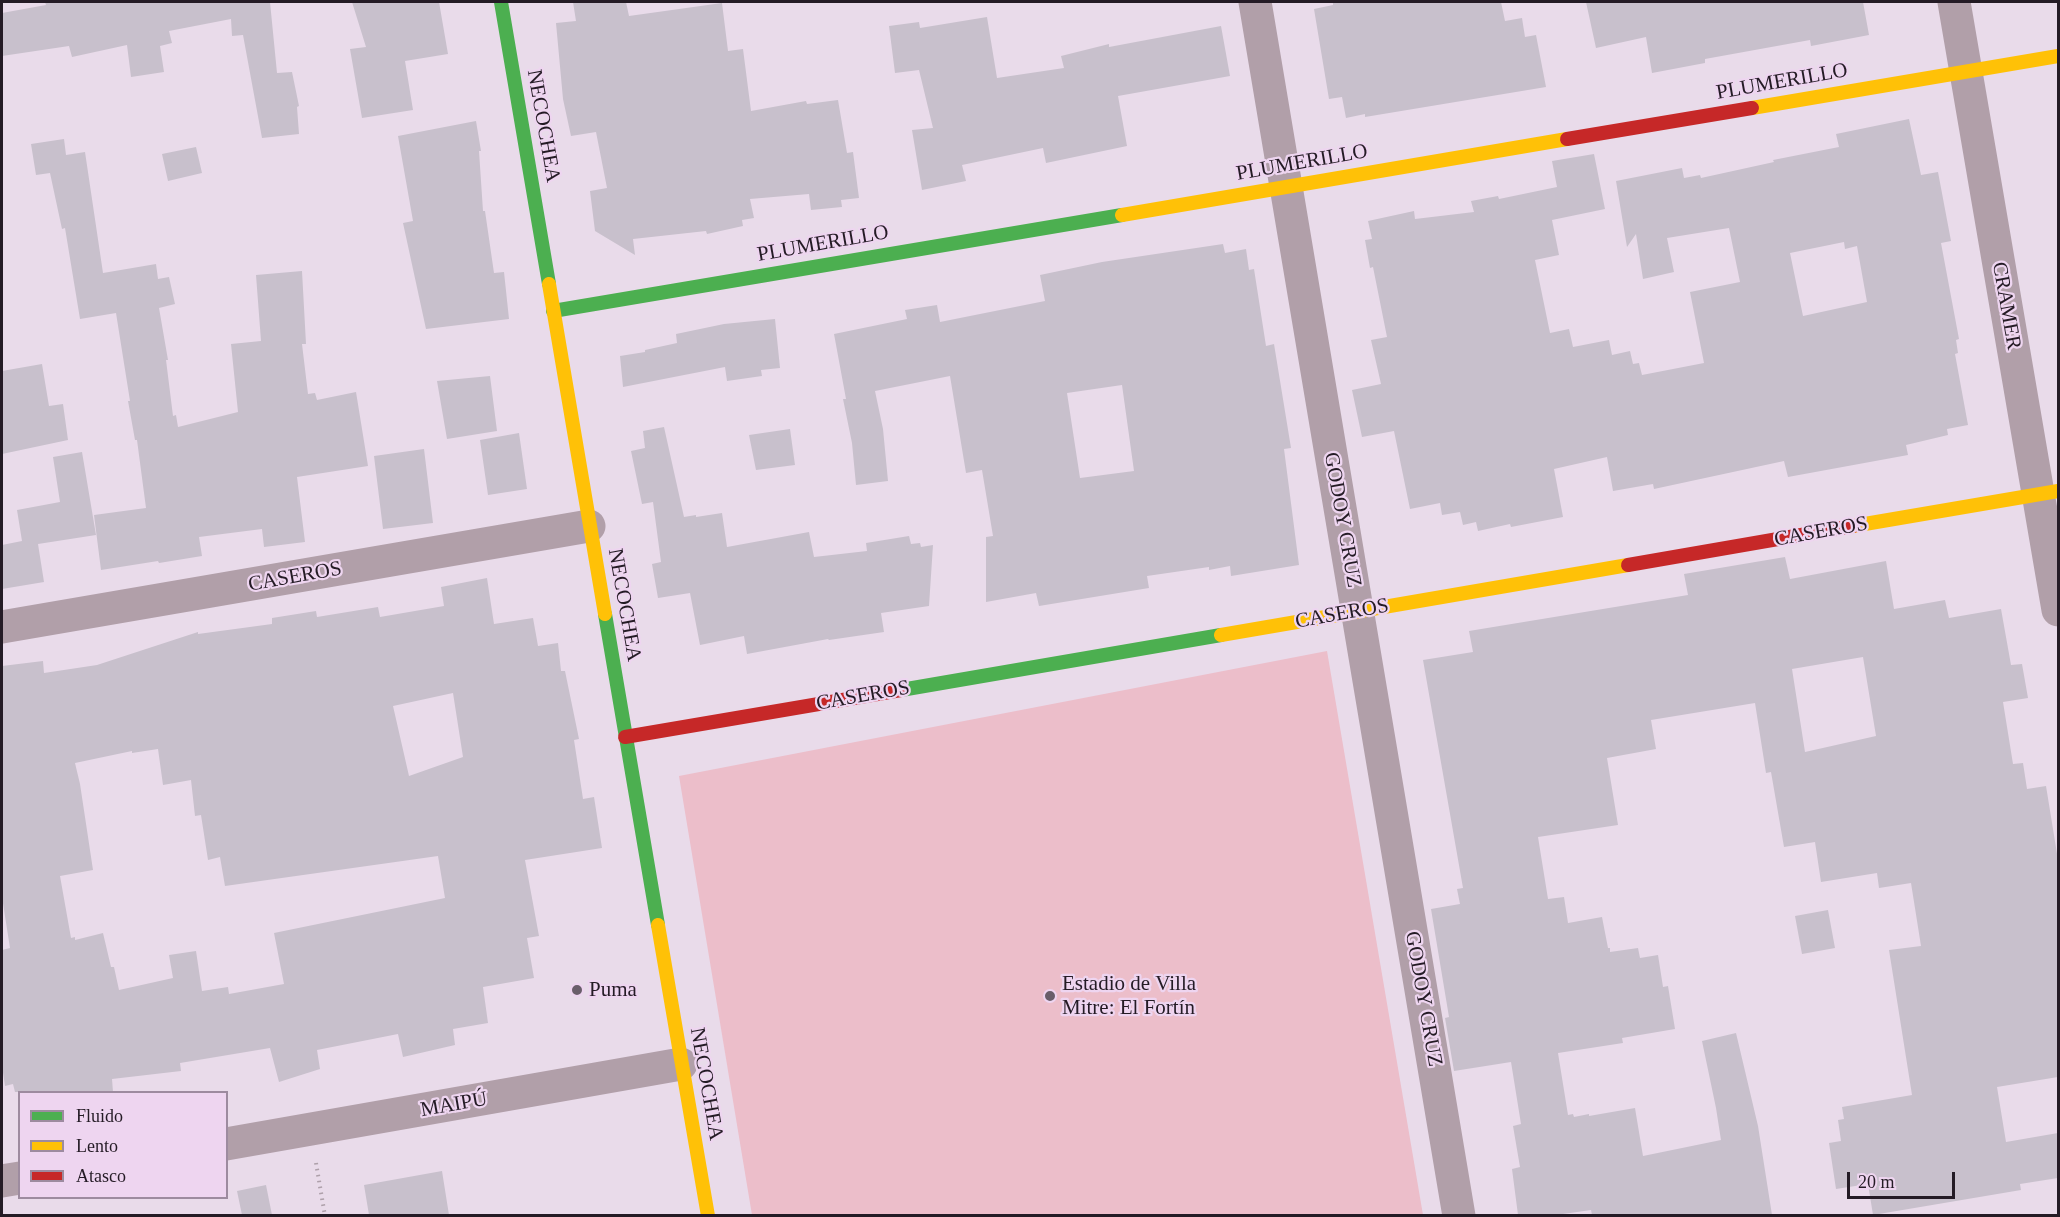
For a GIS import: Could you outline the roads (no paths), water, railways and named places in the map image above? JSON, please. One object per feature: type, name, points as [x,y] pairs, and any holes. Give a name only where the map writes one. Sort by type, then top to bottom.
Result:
[{"type":"street","name":"NECOCHEA","points":[[501,2],[708,1215]]},
{"type":"street","name":"GODOY CRUZ","points":[[1255,2],[1459,1215]]},
{"type":"street","name":"CRAMER","points":[[1954,2],[2049,493],[2058,610]]},
{"type":"street","name":"PLUMERILLO","points":[[553,311],[2058,56]]},
{"type":"street","name":"CASEROS","points":[[625,737],[2049,493]]},
{"type":"street","name":"CASEROS","points":[[2,627],[589,526]]},
{"type":"street","name":"MAIPÚ","points":[[228,1144],[681,1064]]},
{"type":"street","points":[[2,1181],[18,1178]]},
{"type":"place","name":"Puma","points":[[577,990]]},
{"type":"place","name":"Estadio de Villa Mitre: El Fortín","points":[[1050,996]]}]
